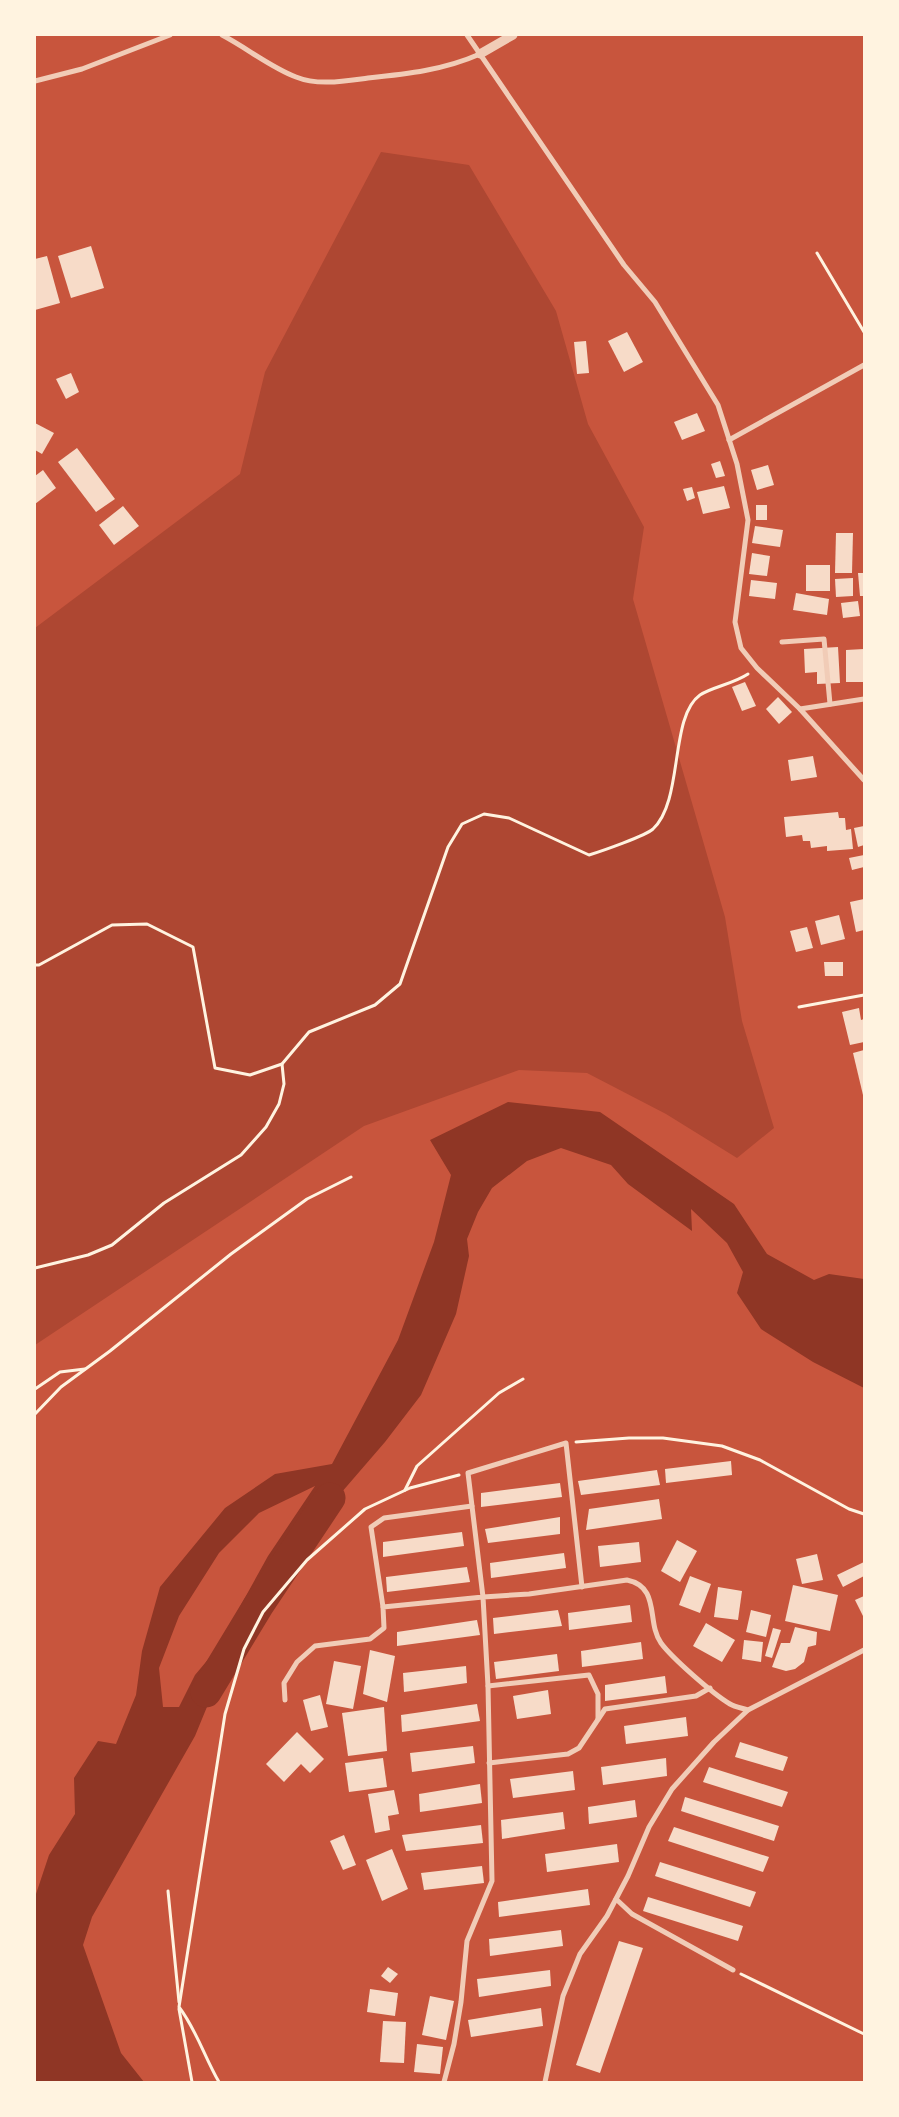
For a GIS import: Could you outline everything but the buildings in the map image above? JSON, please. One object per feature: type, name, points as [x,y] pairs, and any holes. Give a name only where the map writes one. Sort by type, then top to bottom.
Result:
[{"type":"street","points":[[35,81],[82,69],[170,35]]},
{"type":"street","points":[[222,35],[285,72],[309,81],[341,81],[422,72],[460,63],[513,35]]},
{"type":"street","points":[[467,35],[624,265],[655,302],[718,405],[737,464],[748,520],[735,622],[741,648],[757,668],[800,709],[864,780]]},
{"type":"street","points":[[730,440],[864,365]]},
{"type":"street","points":[[782,642],[824,639],[830,704]]},
{"type":"street","points":[[800,709],[864,699]]},
{"type":"street","points":[[444,2082],[461,2002],[467,1941],[492,1881],[488,1686],[483,1597],[468,1473],[566,1443],[582,1587]]},
{"type":"street","points":[[285,1700],[284,1683],[297,1662],[315,1646],[370,1639],[384,1628],[383,1607],[371,1526],[384,1518],[472,1506]]},
{"type":"street","points":[[383,1607],[529,1594],[627,1580],[636,1582],[649,1595],[660,1642],[731,1705],[748,1710]]},
{"type":"street","points":[[545,2082],[562,1996],[580,1954],[606,1916],[628,1876],[648,1827],[672,1789],[714,1742],[748,1710],[864,1650]]},
{"type":"street","points":[[488,1686],[589,1675],[598,1694],[598,1719]]},
{"type":"street","points":[[489,1763],[568,1754],[579,1748],[605,1709],[696,1696],[710,1688]]},
{"type":"street","points":[[616,1898],[632,1914],[733,1970]]},
{"type":"path","points":[[817,253],[864,332]]},
{"type":"path","points":[[35,965],[39,965],[112,926],[147,924],[193,947],[215,1068],[250,1075],[282,1064],[309,1032],[375,1004],[400,984],[448,847],[462,824],[484,814],[509,818],[589,855],[652,830],[666,812],[686,712],[699,696],[739,680],[757,668]]},
{"type":"path","points":[[798,1007],[864,995]]},
{"type":"path","points":[[35,1268],[88,1255],[112,1245],[164,1203],[241,1155],[266,1128],[279,1104],[284,1084],[282,1064]]},
{"type":"path","points":[[35,1414],[61,1387],[238,1248],[306,1200],[351,1177]]},
{"type":"path","points":[[35,1389],[60,1372],[85,1369]]},
{"type":"path","points":[[405,1491],[417,1466],[499,1393],[523,1379]]},
{"type":"path","points":[[566,1443],[628,1438],[663,1438],[722,1446],[760,1460],[849,1509],[864,1514]]},
{"type":"path","points":[[179,2007],[225,1714],[244,1649],[264,1612],[307,1560],[365,1508],[405,1491],[468,1473]]},
{"type":"path","points":[[168,1891],[179,2007],[192,2082]]},
{"type":"path","points":[[733,1970],[864,2034]]},
{"type":"path","points":[[179,2007],[186,2015],[219,2082]]},
{"type":"shaded area","points":[[381,152],[469,165],[556,311],[588,424],[644,527],[633,599],[725,917],[742,1021],[774,1128],[737,1158],[666,1114],[587,1073],[519,1070],[364,1126],[35,1345],[35,628],[240,474],[265,372]]},
{"type":"shaded area","points":[[508,1102],[600,1112],[734,1204],[767,1254],[814,1280],[829,1274],[864,1279],[864,1388],[813,1362],[761,1329],[737,1293],[743,1272],[727,1243],[691,1209],[692,1231],[628,1184],[611,1165],[561,1148],[527,1161],[492,1188],[478,1212],[467,1239],[469,1256],[456,1314],[421,1395],[385,1442],[253,1595],[195,1736],[92,1917],[83,1945],[121,2053],[144,2082],[35,2082],[35,1897],[49,1855],[75,1814],[74,1778],[98,1741],[116,1744],[136,1695],[142,1651],[160,1587],[225,1508],[275,1474],[332,1464],[398,1340],[434,1242],[451,1175],[430,1140]],"holes":[[[315,1486],[268,1556],[216,1650],[195,1675],[179,1707],[163,1707],[159,1668],[179,1616],[219,1553],[259,1513]]]},
{"type":"waterway","points":[[206,1692],[258,1606],[330,1498]]}]
